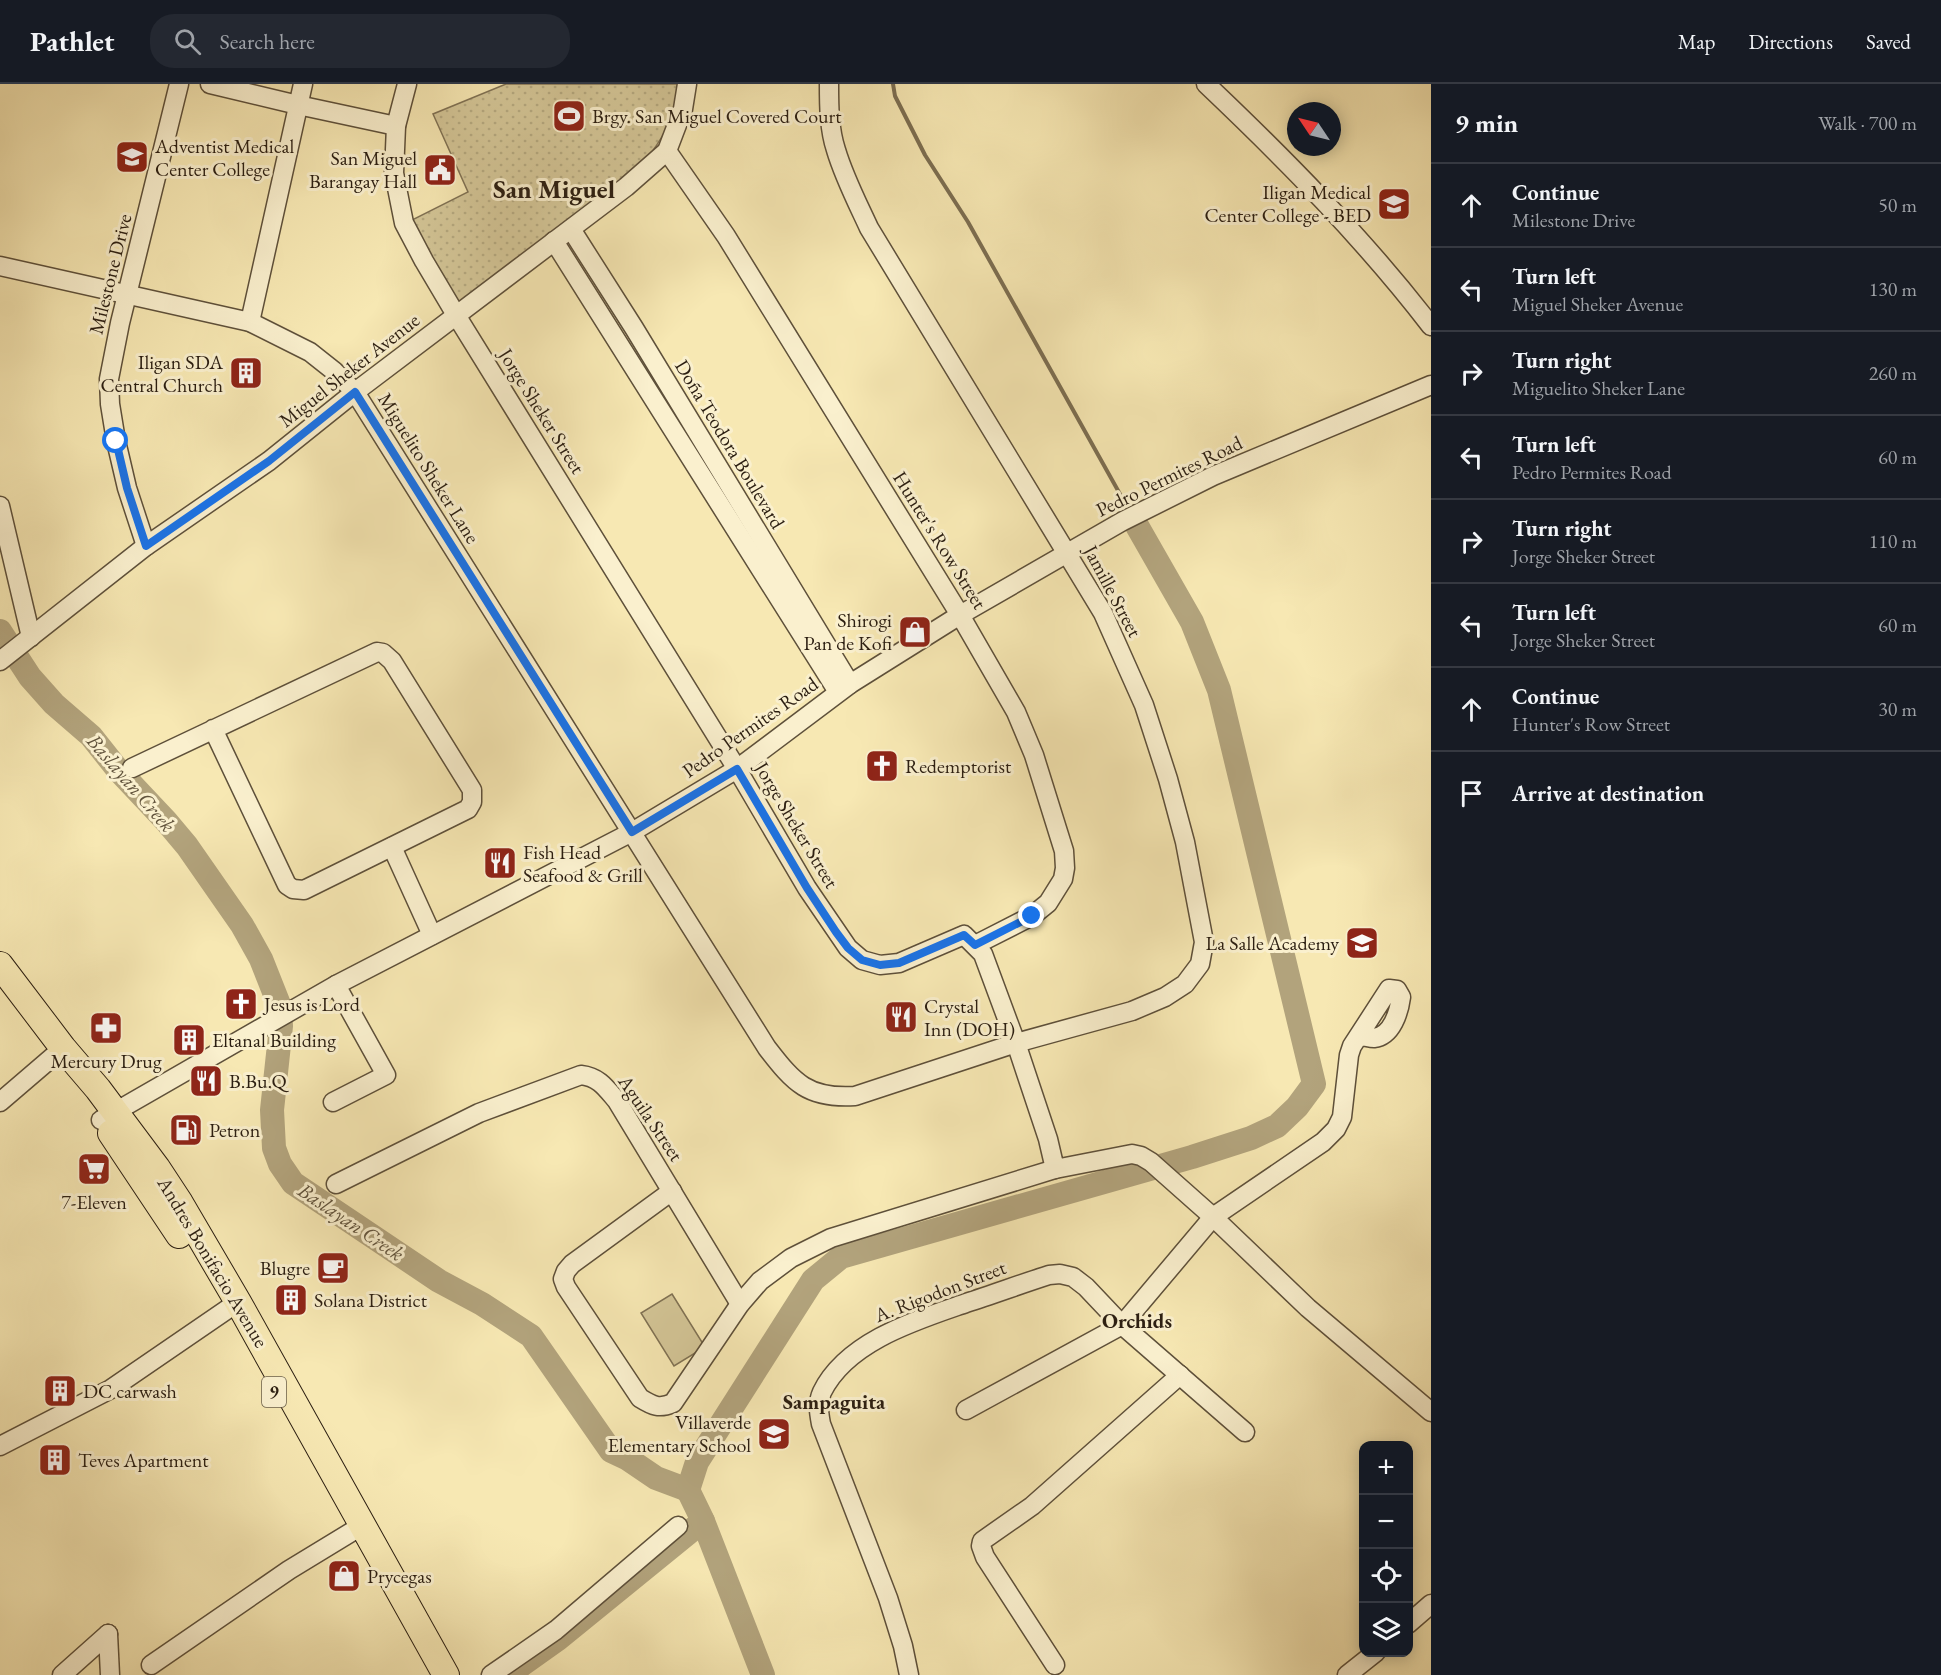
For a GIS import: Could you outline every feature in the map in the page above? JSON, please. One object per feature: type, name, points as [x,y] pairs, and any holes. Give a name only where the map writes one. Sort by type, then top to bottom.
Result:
[{"type":"highway","name":"Andres Bonifacio Avenue","points":[[0,966],[58,1053]]},
{"type":"highway","name":"Andres Bonifacio Avenue","points":[[0,991],[58,1053],[108,1116],[157,1168],[180,1203],[232,1307],[430,1675]]},
{"type":"highway","name":"Andres Bonifacio Avenue","points":[[232,1307],[446,1675]]},
{"type":"street","name":"Milestone Drive","points":[[146,546],[127,488],[110,404],[109,379],[179,84]]},
{"type":"street","points":[[210,84],[396,126]]},
{"type":"street","points":[[250,322],[303,84]]},
{"type":"street","name":"Jorge Sheker Street","points":[[408,84],[396,126],[394,173],[404,223],[456,315],[737,769],[819,906],[848,948],[862,960],[880,965],[899,963],[964,935],[975,945]]},
{"type":"street","name":"Miguel Sheker Avenue","points":[[13,651],[146,546],[269,461],[355,392],[626,187],[667,151],[683,109],[687,84]]},
{"type":"street","name":"Jamille Street","points":[[829,84],[829,107],[835,148],[849,186],[864,217],[1103,613],[1144,705],[1185,842],[1203,942],[1200,964],[1185,984],[1165,997],[1123,1014],[1016,1043]]},
{"type":"street","points":[[1206,84],[1257,133],[1374,255],[1431,326]]},
{"type":"street","name":"Hunter's Row Street","points":[[667,151],[726,236],[960,615],[1020,723],[1034,755],[1064,851],[1063,879],[1048,903],[1032,916],[975,945]]},
{"type":"street","name":"Doña Teodora Boulevard","points":[[571,229],[633,328],[844,688]]},
{"type":"street","name":"Doña Teodora Boulevard","points":[[554,242],[844,688]]},
{"type":"street","name":"Miguelito Sheker Lane","points":[[0,266],[250,322],[310,352],[334,370],[355,392],[767,1048],[789,1076],[810,1091],[835,1097],[855,1096],[1016,1043]]},
{"type":"street","name":"Pedro Permites Road","points":[[108,1116],[336,985],[632,832],[737,769],[844,688],[960,615],[1123,521],[1212,476],[1431,386]]},
{"type":"street","points":[[0,506],[13,651]]},
{"type":"street","points":[[132,768],[213,729],[377,652],[392,661],[472,790],[473,798],[468,809],[304,890],[293,889],[287,885],[213,729]]},
{"type":"street","points":[[392,847],[432,935]]},
{"type":"street","points":[[975,945],[983,954],[1016,1043],[1048,1139],[1055,1169]]},
{"type":"street","points":[[333,1102],[386,1075],[336,985]]},
{"type":"street","points":[[966,1410],[1122,1325],[1213,1217],[1323,1142],[1336,1129],[1342,1117],[1348,1055],[1359,1036]]},
{"type":"street","points":[[0,1102],[58,1053]]},
{"type":"street","name":"Aguila Street","points":[[336,1184],[479,1113],[581,1075],[592,1077],[605,1086],[617,1101],[740,1304]]},
{"type":"street","points":[[672,1191],[572,1264],[563,1279],[566,1287],[640,1398],[650,1404],[663,1407],[674,1402],[740,1304],[760,1281],[791,1258],[831,1238],[1055,1169],[1132,1154],[1151,1162],[1213,1217],[1308,1308],[1431,1412]]},
{"type":"street","name":"A. Rigodon Street","points":[[909,1675],[903,1646],[888,1598],[821,1424],[818,1408],[822,1393],[837,1371],[865,1346],[907,1324],[1048,1275],[1060,1274],[1073,1277],[1086,1287],[1122,1325],[1245,1432]]},
{"type":"street","points":[[0,1446],[111,1389],[232,1307]]},
{"type":"street","points":[[1054,1665],[985,1557],[981,1546],[982,1541],[1032,1506],[1180,1375]]},
{"type":"street","points":[[491,1675],[556,1630],[678,1526]]},
{"type":"street","points":[[151,1665],[289,1570],[353,1531]]},
{"type":"street","points":[[1413,1620],[1431,1604]]},
{"type":"street","points":[[62,1675],[108,1634],[110,1675]]},
{"type":"street","points":[[1347,1675],[1371,1657]]},
{"type":"shaded area","points":[[506,84],[681,84],[676,107],[667,128],[642,165],[458,307],[412,220],[468,192],[433,114]]},
{"type":"shaded area","points":[[672,1294],[705,1347],[674,1366],[641,1313]]},
{"type":"waterway","points":[[893,84],[895,96],[925,155],[968,222],[1130,512]]},
{"type":"waterway","points":[[763,1675],[703,1521],[688,1490],[697,1462],[813,1280],[841,1257],[1192,1157],[1251,1138],[1277,1126],[1297,1107],[1314,1084],[1219,690],[1192,622],[1136,524]]},
{"type":"waterway","name":"Baslayan Creek","points":[[0,631],[30,677],[54,704],[91,736],[118,770],[187,846],[242,925],[261,959],[280,1007],[281,1026],[272,1110],[274,1148],[280,1164],[293,1183],[439,1281],[482,1304],[531,1336],[611,1451],[628,1459],[656,1478],[688,1490]]},
{"type":"waterway","points":[[514,1675],[520,1666],[558,1639],[703,1521]]},
{"type":"place","name":"Brgy. San Miguel Covered Court","points":[[569,116]]},
{"type":"place","name":"Adventist Medical Center College","points":[[132,157]]},
{"type":"place","name":"San Miguel Barangay Hall","points":[[440,170]]},
{"type":"place","name":"Iligan Medical Center College - BED","points":[[1394,204]]},
{"type":"place","name":"Iligan SDA Central Church","points":[[246,373]]},
{"type":"place","name":"Shirogi Pan de Kofi","points":[[915,632]]},
{"type":"place","name":"Redemptorist","points":[[882,766]]},
{"type":"place","name":"Fish Head Seafood & Grill","points":[[500,863]]},
{"type":"place","name":"La Salle Academy","points":[[1362,943]]},
{"type":"place","name":"Jesus is Lord","points":[[241,1004]]},
{"type":"place","name":"Crystal Inn (DOH)","points":[[901,1017]]},
{"type":"place","name":"Mercury Drug","points":[[106,1028]]},
{"type":"place","name":"Eltanal Building","points":[[189,1040]]},
{"type":"place","name":"B.Bu.Q","points":[[206,1081]]},
{"type":"place","name":"Petron","points":[[186,1130]]},
{"type":"place","name":"7-Eleven","points":[[94,1169]]},
{"type":"place","name":"Blugre","points":[[333,1268]]},
{"type":"place","name":"Solana District","points":[[291,1300]]},
{"type":"place","name":"DC carwash","points":[[60,1391]]},
{"type":"place","name":"Villaverde Elementary School","points":[[774,1434]]},
{"type":"place","name":"Teves Apartment","points":[[55,1460]]},
{"type":"place","name":"Prycegas","points":[[344,1576]]},
{"type":"district","name":"San Miguel","points":[[554,189]]},
{"type":"district","name":"Orchids","points":[[1137,1321]]},
{"type":"district","name":"Sampaguita","points":[[834,1402]]},
{"type":"route","points":[[116,441],[127,488],[146,546],[269,461],[355,392],[632,832],[737,769],[807,888],[848,948],[862,960],[880,965],[899,963],[964,935],[975,945],[1032,916]]}]
